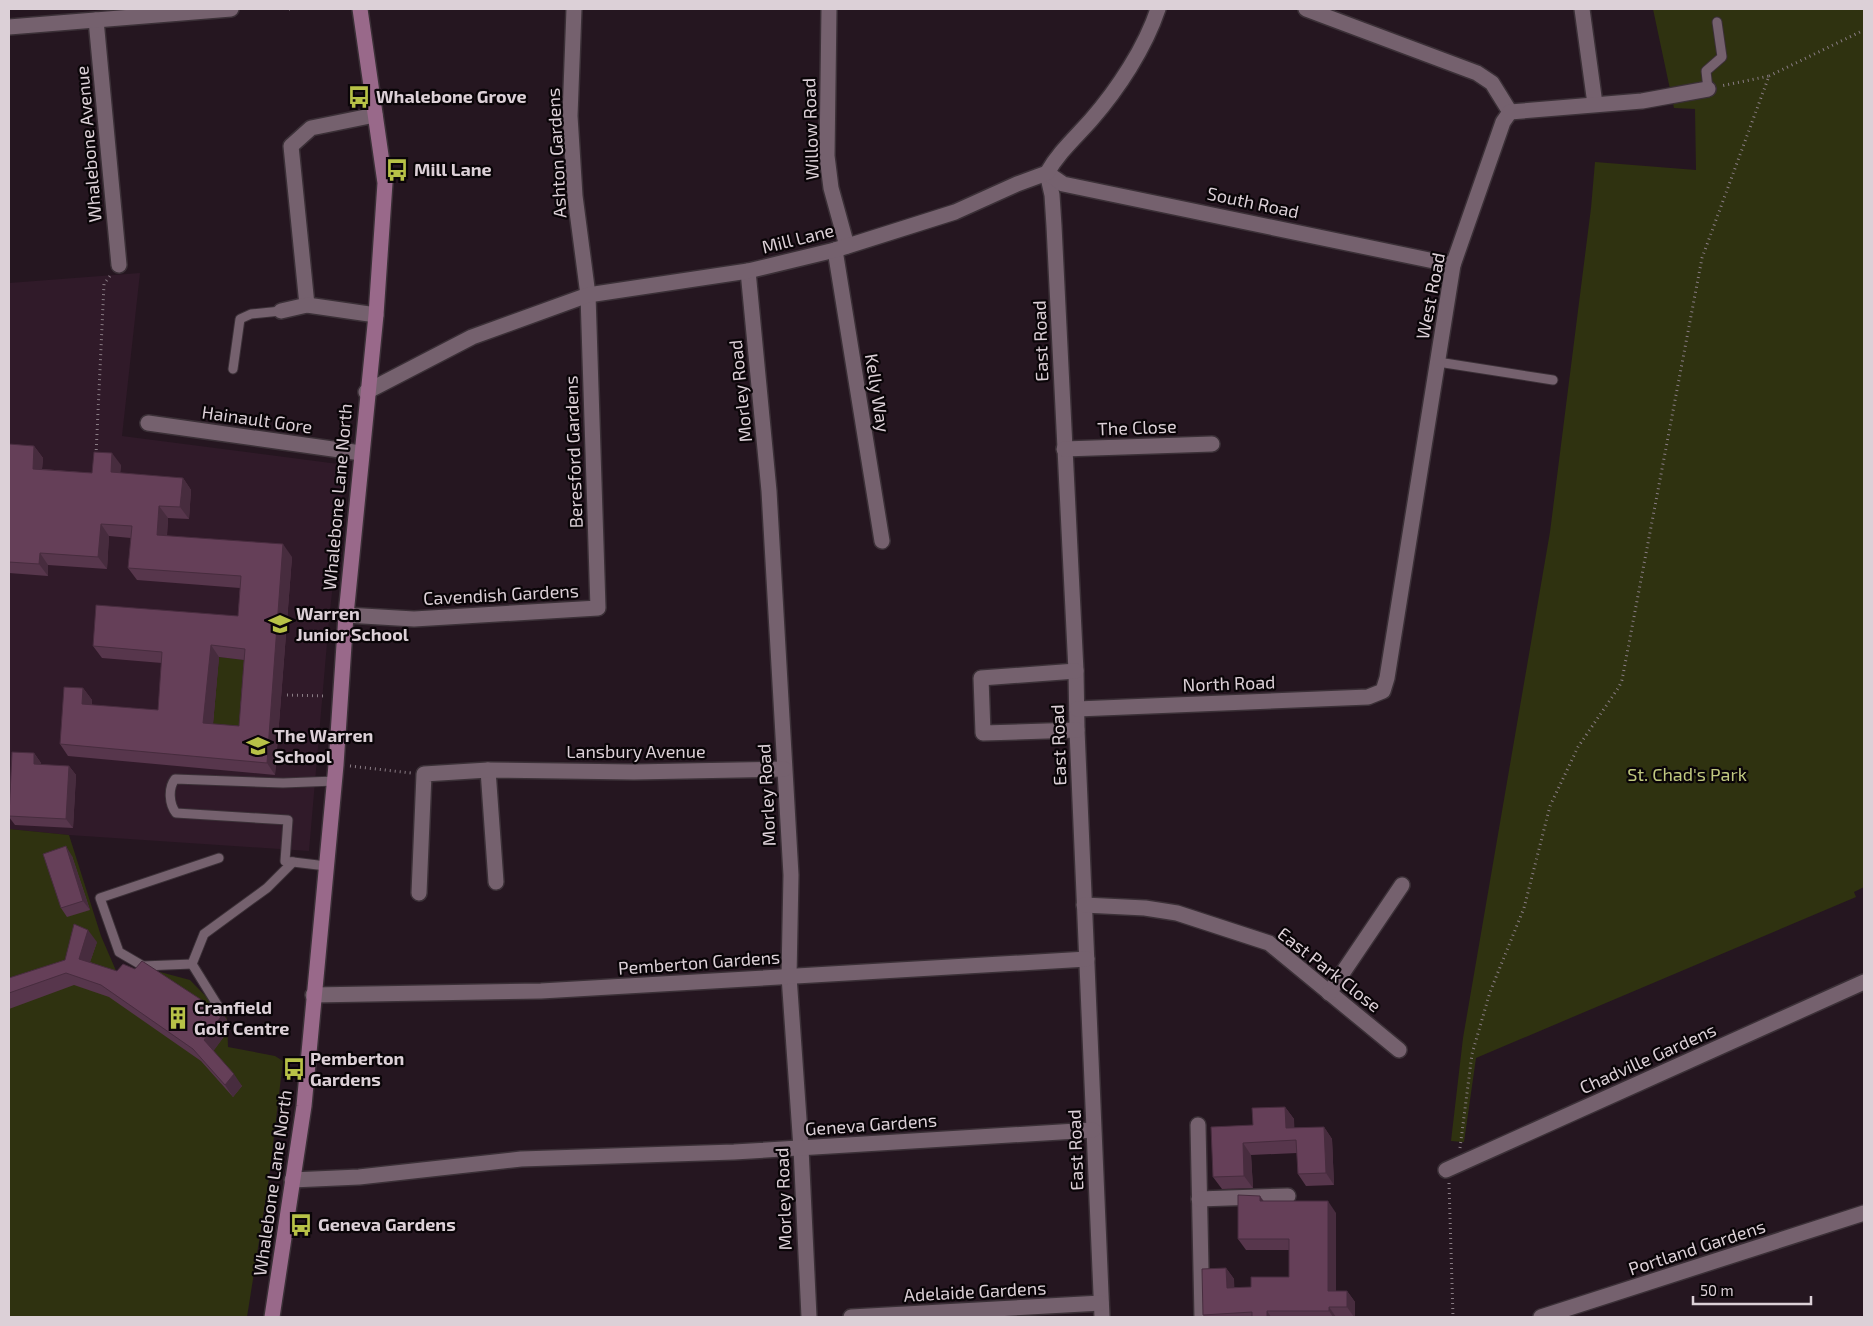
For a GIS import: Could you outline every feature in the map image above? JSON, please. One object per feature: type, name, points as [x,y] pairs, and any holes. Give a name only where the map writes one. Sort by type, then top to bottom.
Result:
[{"type":"main road","name":"Whalebone Lane North","points":[[272,1317],[304,1106],[313,995],[335,781],[346,615],[366,392],[376,315],[385,183],[360,9]]},
{"type":"street","points":[[9,27],[96,20],[121,13],[231,9]]},
{"type":"street","name":"Ashton Gardens","points":[[574,9],[571,134],[575,196],[588,295]]},
{"type":"street","name":"Willow Road","points":[[829,9],[827,156],[841,248]]},
{"type":"street","points":[[1047,173],[1056,157],[1106,102],[1144,41],[1158,9]]},
{"type":"street","points":[[1306,9],[1477,73],[1492,83],[1510,112],[1652,100],[1708,89]]},
{"type":"street","points":[[1582,9],[1595,104]]},
{"type":"street","name":"Whalebone Avenue","points":[[96,20],[119,265]]},
{"type":"street","name":"West Road","points":[[1383,691],[1387,678],[1454,265],[1503,122],[1510,112]]},
{"type":"street","points":[[307,305],[291,146],[311,128],[375,115]]},
{"type":"street","name":"Mill Lane","points":[[366,392],[472,337],[588,295],[748,270],[841,248],[955,212],[1017,184],[1047,173]]},
{"type":"street","name":"South Road","points":[[1047,173],[1063,184],[1454,265]]},
{"type":"street","name":"East Road","points":[[1047,173],[1052,195],[1054,226],[1076,671],[1093,1130],[1102,1310]]},
{"type":"street","name":"Kelly Way","points":[[841,248],[882,541]]},
{"type":"street","name":"Morley Road","points":[[748,270],[769,491],[791,875],[789,976],[801,1148],[809,1317]]},
{"type":"street","name":"Beresford Gardens","points":[[588,295],[598,608]]},
{"type":"street","points":[[281,311],[307,305],[376,315]]},
{"type":"street","name":"Hainault Gore","points":[[148,423],[361,453]]},
{"type":"street","name":"The Close","points":[[1064,448],[1212,444]]},
{"type":"street","name":"Cavendish Gardens","points":[[346,615],[414,618],[598,608]]},
{"type":"street","points":[[1076,671],[981,678],[983,733],[1077,730]]},
{"type":"street","name":"North Road","points":[[1077,710],[1368,697],[1383,691]]},
{"type":"street","name":"Lansbury Avenue","points":[[424,774],[488,770],[634,772],[784,769]]},
{"type":"street","points":[[488,770],[496,882]]},
{"type":"street","points":[[419,893],[424,774]]},
{"type":"street","points":[[1329,993],[1402,885]]},
{"type":"street","name":"East Park Close","points":[[1084,905],[1144,908],[1177,914],[1269,943],[1399,1050]]},
{"type":"street","name":"Pemberton Gardens","points":[[313,995],[541,991],[1087,959]]},
{"type":"street","name":"Chadville Gardens","points":[[1446,1170],[1864,982]]},
{"type":"street","points":[[1198,1125],[1202,1317]]},
{"type":"street","name":"Geneva Gardens","points":[[292,1180],[359,1177],[521,1159],[801,1148],[1093,1130]]},
{"type":"street","points":[[1199,1199],[1288,1196]]},
{"type":"street","name":"Portland Gardens","points":[[1541,1317],[1864,1213]]},
{"type":"street","name":"Adelaide Gardens","points":[[851,1317],[1102,1310]]},
{"type":"lane","points":[[1708,89],[1706,71],[1722,57],[1717,22]]},
{"type":"lane","points":[[233,369],[240,319],[251,314],[281,311]]},
{"type":"lane","points":[[1438,362],[1553,380]]},
{"type":"lane","points":[[326,866],[285,861],[288,820],[176,813],[171,807],[172,783],[176,779],[283,783],[335,781]]},
{"type":"lane","points":[[192,964],[143,966],[119,952],[100,898],[219,858]]},
{"type":"lane","points":[[192,964],[204,934],[267,888],[293,862]]},
{"type":"lane","points":[[192,964],[218,1006]]},
{"type":"path","points":[[1708,89],[1769,76],[1864,30]]},
{"type":"path","points":[[1462,1163],[1460,1142],[1472,1054],[1490,992],[1524,908],[1550,806],[1578,747],[1622,680],[1702,258],[1769,76]]},
{"type":"path","points":[[96,463],[104,284],[119,265]]},
{"type":"path","points":[[287,694],[341,697]]},
{"type":"path","points":[[336,765],[424,774]]},
{"type":"path","points":[[1446,1170],[1450,1189],[1453,1317]]},
{"type":"shaded area","points":[[140,273],[122,436],[346,465],[329,620],[309,851],[69,835],[9,829],[9,283]]},
{"type":"green space","name":"St. Chad's Park","points":[[1653,9],[1864,9],[1864,887],[1854,892],[1856,897],[1476,1058],[1464,1142],[1451,1141],[1463,1038],[1550,532],[1591,208],[1595,162],[1696,170],[1695,109],[1674,108]]},
{"type":"green space","points":[[219,657],[254,661],[247,738],[212,735]]},
{"type":"green space","points":[[9,829],[69,835],[101,936],[117,973],[160,972],[190,980],[227,1018],[228,1047],[275,1056],[283,1061],[269,1178],[247,1317],[9,1317]]},
{"type":"building","points":[[9,444],[34,446],[33,469],[92,473],[94,452],[112,453],[111,472],[183,478],[180,507],[159,506],[157,535],[283,544],[267,763],[60,744],[64,687],[83,688],[82,704],[158,710],[162,652],[93,646],[96,605],[238,616],[241,576],[128,568],[132,526],[101,524],[98,557],[40,553],[39,564],[9,562]],"holes":[[[211,645],[245,649],[239,726],[203,723]]]},
{"type":"building","points":[[12,752],[34,753],[34,764],[69,766],[66,819],[9,816]]},
{"type":"building","points":[[66,846],[83,901],[61,908],[43,854]]},
{"type":"building","name":"Cranfield Golf Centre","points":[[74,924],[88,930],[79,959],[117,971],[123,964],[135,969],[142,961],[223,1014],[204,1040],[234,1074],[225,1085],[193,1049],[101,985],[66,973],[9,993],[9,978],[65,960]]},
{"type":"building","points":[[1285,1107],[1286,1128],[1324,1127],[1326,1173],[1298,1174],[1296,1140],[1243,1143],[1244,1176],[1213,1177],[1211,1127],[1253,1125],[1252,1108]]},
{"type":"building","points":[[1238,1195],[1260,1196],[1260,1201],[1328,1201],[1328,1291],[1347,1291],[1347,1307],[1329,1307],[1329,1311],[1267,1311],[1267,1317],[1252,1317],[1252,1312],[1203,1315],[1202,1269],[1226,1268],[1227,1288],[1251,1287],[1251,1277],[1289,1277],[1289,1239],[1238,1239]]},
{"type":"place","name":"Whalebone Grove","points":[[359,97]]},
{"type":"place","name":"Mill Lane","points":[[397,170]]},
{"type":"place","name":"Warren Junior School","points":[[280,624]]},
{"type":"place","name":"The Warren School","points":[[258,746]]},
{"type":"place","name":"Cranfield Golf Centre","points":[[178,1018]]},
{"type":"place","name":"Pemberton Gardens","points":[[294,1069]]},
{"type":"place","name":"Geneva Gardens","points":[[301,1225]]}]
